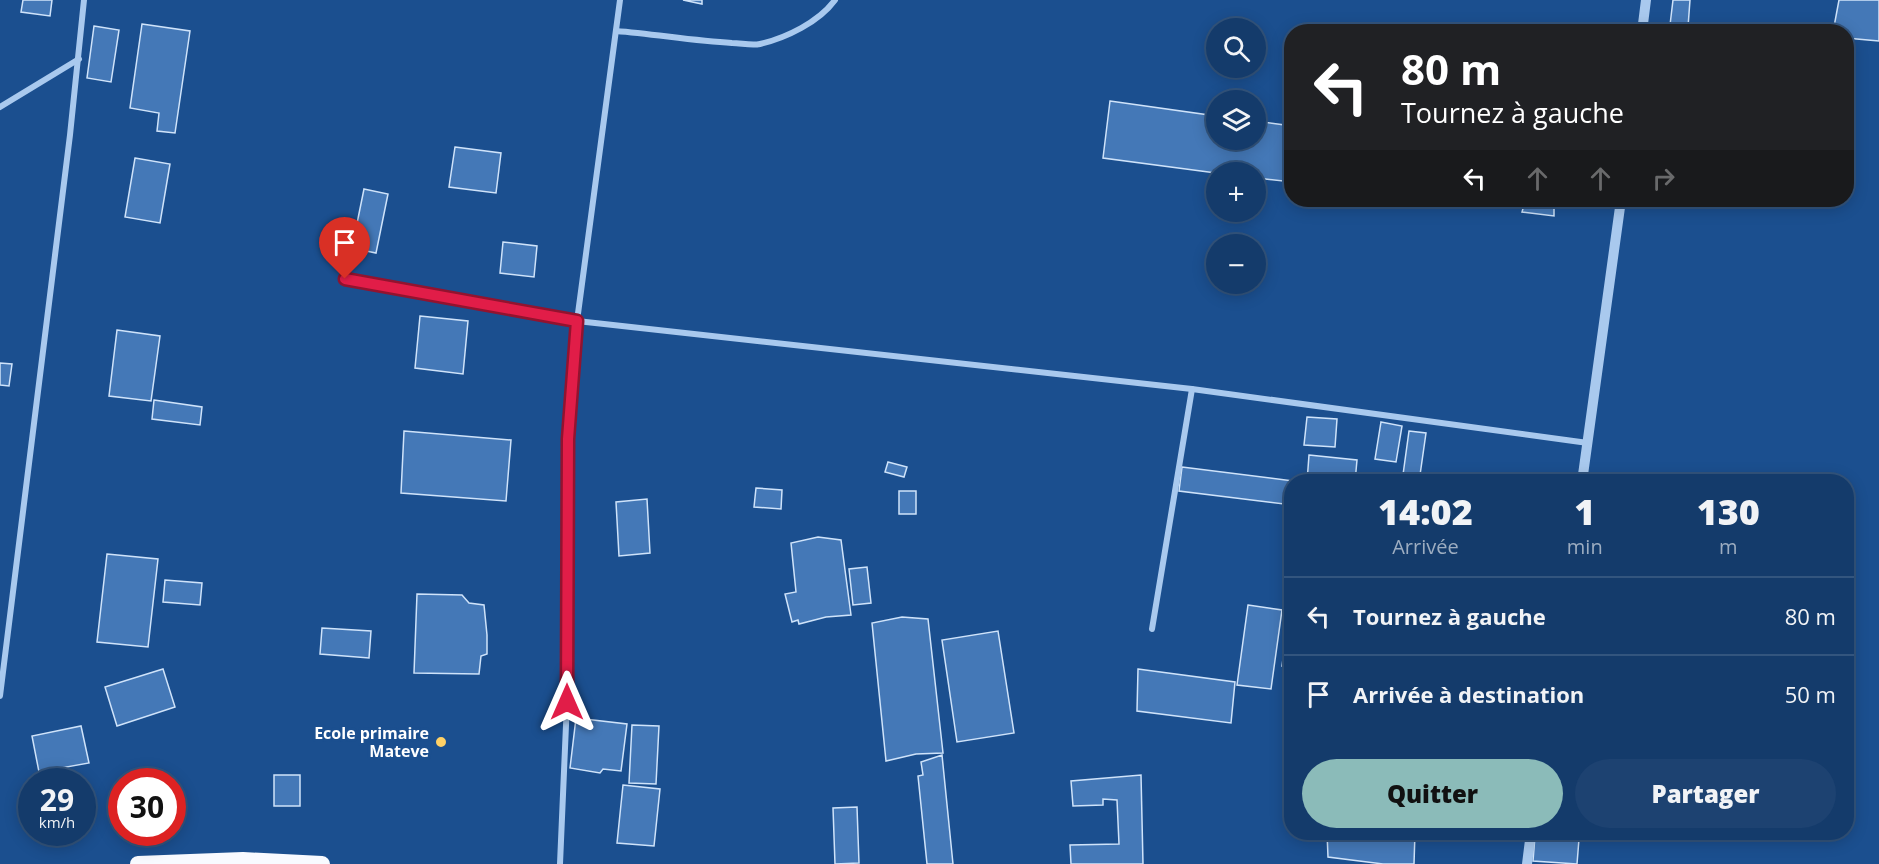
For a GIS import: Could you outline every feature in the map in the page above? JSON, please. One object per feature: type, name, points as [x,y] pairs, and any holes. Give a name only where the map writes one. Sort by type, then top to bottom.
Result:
[{"type":"highway","points":[[138,864],[243,860],[322,864]]},
{"type":"street","points":[[0,696],[79,59],[84,0]]},
{"type":"street","points":[[560,864],[567,702],[568,439],[577,321],[620,0]]},
{"type":"street","points":[[616,31],[713,42],[758,44],[797,32],[830,7],[835,0]]},
{"type":"street","points":[[1643,24],[1646,0]]},
{"type":"street","points":[[0,107],[79,59]]},
{"type":"street","points":[[1583,474],[1621,207]]},
{"type":"street","points":[[345,279],[577,321],[1192,389],[1588,443]]},
{"type":"street","points":[[1152,629],[1192,389]]},
{"type":"street","points":[[1527,864],[1530,840]]},
{"type":"building","points":[[23,0],[52,0],[50,16],[21,12]]},
{"type":"building","points":[[683,0],[702,0],[702,4]]},
{"type":"building","points":[[1673,0],[1690,0],[1688,24],[1670,24]]},
{"type":"building","points":[[1839,0],[1879,0],[1879,41],[1854,39],[1854,24],[1834,24]]},
{"type":"building","points":[[142,24],[190,31],[175,133],[157,131],[159,113],[130,108]]},
{"type":"building","points":[[94,26],[119,30],[111,82],[87,78]]},
{"type":"building","points":[[1110,101],[1206,115],[1206,150],[1266,150],[1266,122],[1284,125],[1284,181],[1266,179],[1266,162],[1206,162],[1206,172],[1103,158]]},
{"type":"building","points":[[455,147],[501,153],[496,193],[449,187]]},
{"type":"building","points":[[135,158],[170,164],[160,223],[125,217]]},
{"type":"building","points":[[364,189],[388,194],[376,253],[352,248]]},
{"type":"building","points":[[1523,207],[1554,207],[1554,216],[1522,212]]},
{"type":"building","points":[[503,242],[537,246],[534,277],[500,273]]},
{"type":"building","points":[[420,316],[468,321],[463,374],[415,368]]},
{"type":"building","points":[[117,330],[160,336],[151,401],[109,396]]},
{"type":"building","points":[[0,363],[12,364],[9,386],[0,385]]},
{"type":"building","points":[[154,400],[202,407],[200,425],[152,419]]},
{"type":"building","points":[[1307,417],[1337,419],[1335,447],[1304,445]]},
{"type":"building","points":[[1381,422],[1402,426],[1396,462],[1375,459]]},
{"type":"building","points":[[404,431],[511,440],[506,501],[401,493]]},
{"type":"building","points":[[1409,431],[1426,433],[1420,474],[1403,474]]},
{"type":"building","points":[[1309,455],[1357,460],[1356,474],[1308,474]]},
{"type":"building","points":[[888,462],[907,467],[904,477],[885,472]]},
{"type":"building","points":[[1182,467],[1284,480],[1284,504],[1179,491]]},
{"type":"building","points":[[756,488],[782,490],[781,509],[754,507]]},
{"type":"building","points":[[899,491],[916,491],[916,514],[899,514]]},
{"type":"building","points":[[647,499],[650,553],[619,556],[616,502]]},
{"type":"building","points":[[818,537],[841,540],[851,615],[826,617],[799,624],[798,620],[792,622],[785,594],[796,592],[791,543]]},
{"type":"building","points":[[107,554],[158,559],[148,647],[97,642]]},
{"type":"building","points":[[867,567],[871,603],[853,605],[849,569]]},
{"type":"building","points":[[165,580],[202,583],[200,605],[163,602]]},
{"type":"building","points":[[417,594],[462,595],[469,603],[484,605],[487,654],[481,656],[479,674],[414,673]]},
{"type":"building","points":[[1248,605],[1282,610],[1271,689],[1237,685]]},
{"type":"building","points":[[902,617],[928,619],[943,753],[916,754],[886,761],[872,623]]},
{"type":"building","points":[[322,628],[371,631],[369,658],[320,654]]},
{"type":"building","points":[[998,631],[1014,733],[957,742],[942,640]]},
{"type":"building","points":[[163,669],[175,707],[117,726],[105,687]]},
{"type":"building","points":[[1138,669],[1235,682],[1231,723],[1137,711]]},
{"type":"building","points":[[576,718],[627,724],[621,771],[603,769],[600,773],[570,768]]},
{"type":"building","points":[[632,725],[659,726],[656,784],[629,783]]},
{"type":"building","points":[[81,726],[89,763],[61,768],[38,768],[32,736]]},
{"type":"building","points":[[942,755],[953,864],[927,864],[918,776],[923,775],[921,762]]},
{"type":"building","points":[[274,775],[300,775],[300,806],[274,806]]},
{"type":"building","points":[[1141,775],[1143,864],[1071,864],[1070,845],[1119,844],[1117,800],[1103,799],[1103,805],[1073,806],[1071,781]]},
{"type":"building","points":[[623,785],[660,789],[654,846],[617,843]]},
{"type":"building","points":[[857,807],[859,863],[835,864],[833,808]]},
{"type":"building","points":[[1327,840],[1415,840],[1414,864],[1383,864],[1328,857]]},
{"type":"building","points":[[1535,840],[1579,840],[1577,864],[1533,861]]},
{"type":"place","name":"Ecole primaire Mateve","points":[[441,742]]},
{"type":"route","points":[[345,279],[577,321],[568,439],[567,702]]}]
